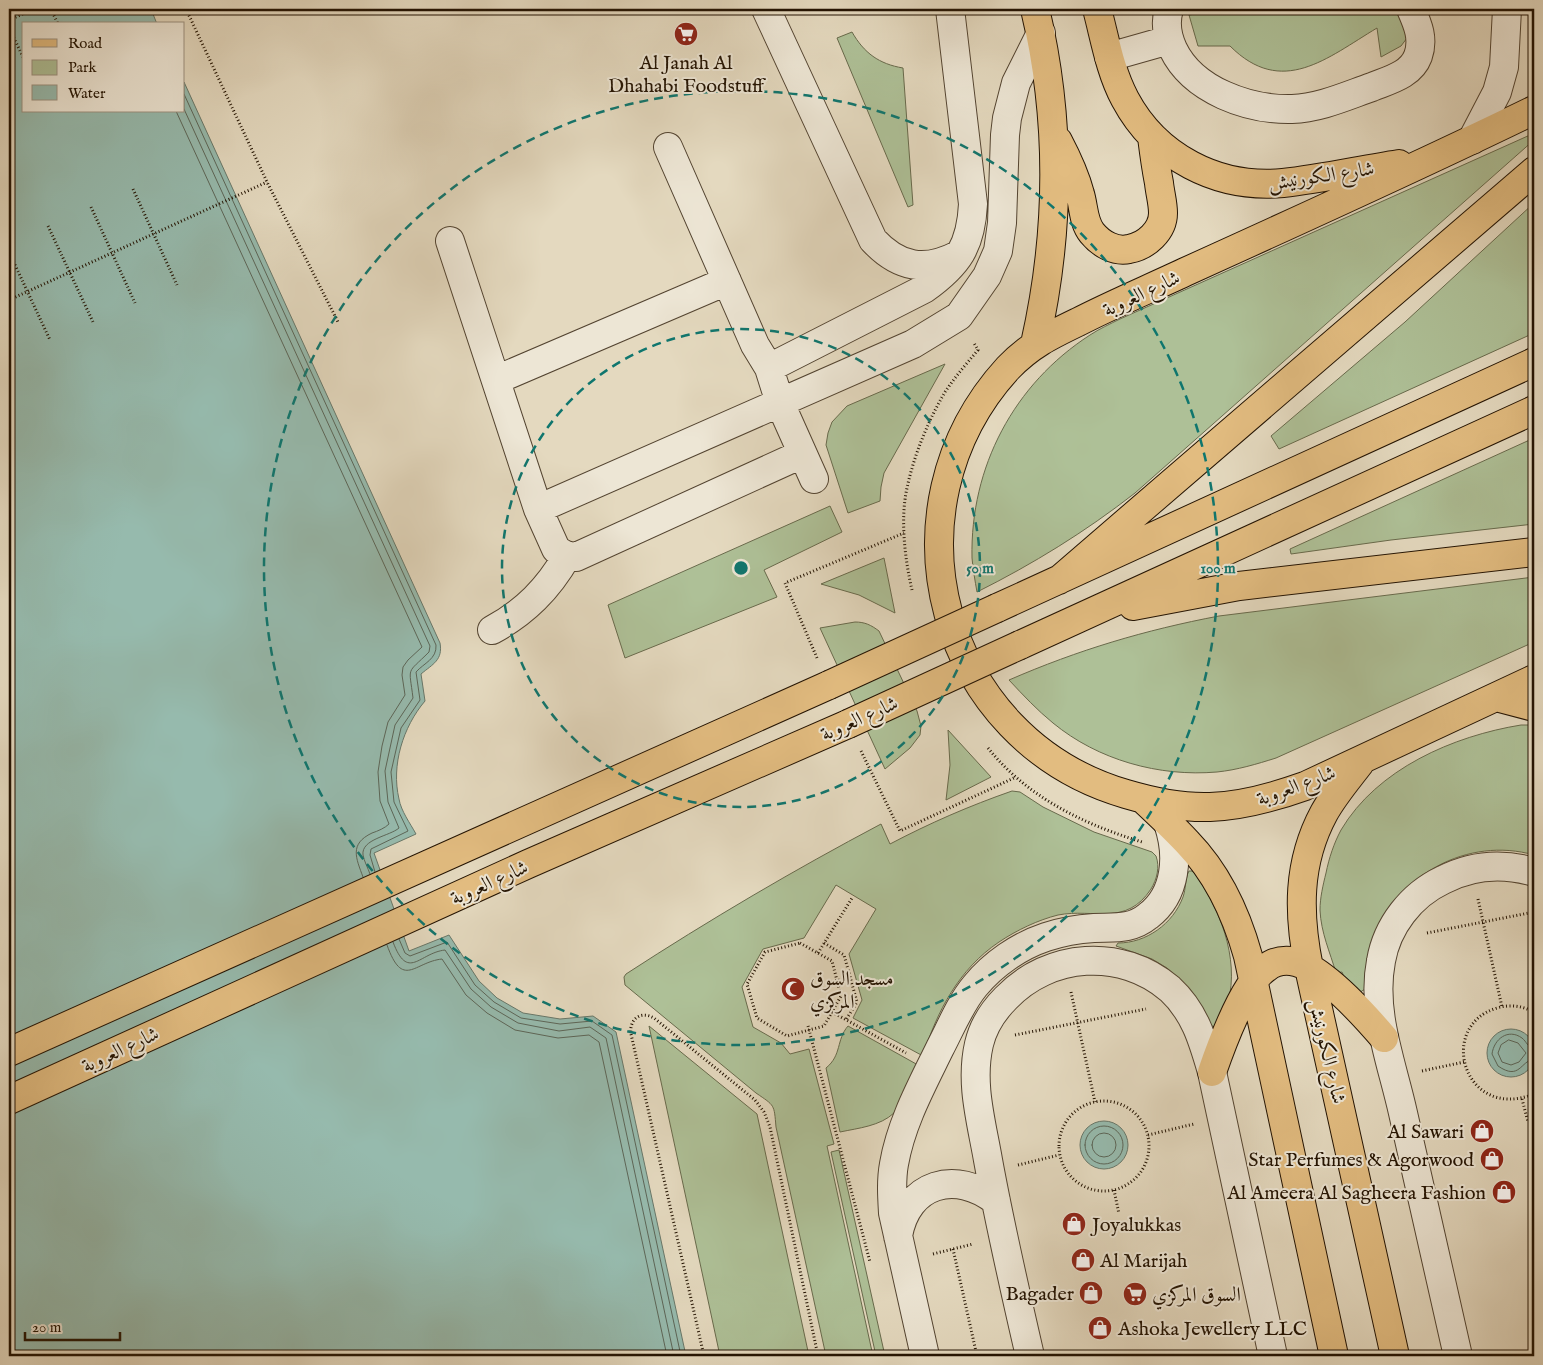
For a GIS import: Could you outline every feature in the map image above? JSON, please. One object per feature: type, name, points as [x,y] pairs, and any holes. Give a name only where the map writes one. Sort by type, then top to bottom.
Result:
[{"type":"main road","name":"شارع الكورنيش","points":[[1097,9],[1116,78],[1137,118],[1152,137],[1172,154],[1195,167],[1220,177],[1262,184],[1283,183],[1432,158]]},
{"type":"main road","points":[[1035,344],[1043,307],[1051,250],[1054,206],[1052,102],[1038,21]]},
{"type":"main road","name":"شارع العروبة","points":[[1534,110],[1097,312],[1035,344],[1009,367],[988,393],[969,422],[955,453],[945,486],[940,520],[939,554],[942,588],[950,621],[962,653],[979,683],[999,711],[1023,736],[1049,758],[1079,776],[1110,789],[1143,799],[1176,805],[1208,807],[1242,804],[1274,797],[1305,786],[1534,679]]},
{"type":"main road","points":[[1053,133],[1072,169],[1080,194],[1085,220],[1091,233],[1101,242],[1113,248],[1127,250],[1140,246],[1151,238],[1159,228],[1163,215],[1152,137]]},
{"type":"main road","points":[[1059,580],[1534,170]]},
{"type":"main road","name":"شارع العروبة","points":[[9,1052],[1059,580],[1534,362]]},
{"type":"main road","name":"شارع العروبة","points":[[9,1100],[492,880],[848,724],[1534,410]]},
{"type":"main road","points":[[1085,616],[1239,586],[1534,552]]},
{"type":"main road","points":[[1496,697],[1534,707]]},
{"type":"main road","name":"شارع الكورنيش","points":[[1364,758],[1337,792],[1313,838],[1302,889],[1301,916],[1309,968],[1395,1356]]},
{"type":"main road","points":[[1143,799],[1187,841],[1204,861],[1223,891],[1241,930],[1334,1356]]},
{"type":"main road","points":[[1212,1072],[1230,1026],[1253,982],[1258,974],[1274,963],[1292,961],[1309,968],[1349,1001],[1384,1038]]},
{"type":"street","points":[[766,9],[873,240],[884,252],[897,260],[912,265],[928,265],[943,262],[960,254]]},
{"type":"street","points":[[769,368],[924,289],[945,274],[960,254],[968,239],[972,222],[973,204],[950,9]]},
{"type":"street","points":[[1169,9],[1167,27],[1169,40],[1184,67],[1196,78],[1235,100],[1263,107],[1292,109],[1321,105],[1396,78],[1409,70],[1417,58],[1421,43],[1419,28],[1411,9]]},
{"type":"street","points":[[1472,140],[1497,92],[1504,66],[1507,9]]},
{"type":"street","points":[[538,509],[914,344],[959,316],[987,276],[998,252],[1002,224],[1007,118],[1016,83],[1038,21]]},
{"type":"street","points":[[1109,57],[1169,40]]},
{"type":"street","points":[[668,147],[755,345],[769,368],[780,403],[814,479]]},
{"type":"street","points":[[450,241],[538,509],[556,549],[568,556],[576,557],[802,454]]},
{"type":"street","points":[[496,380],[727,281]]},
{"type":"street","points":[[492,630],[516,615],[543,592],[568,556]]},
{"type":"street","points":[[924,1356],[893,1213],[894,1165],[899,1141],[907,1119],[962,1004],[975,985],[991,969],[1009,955],[1046,937],[1072,931],[1126,927],[1148,917],[1164,898],[1173,873],[1174,849],[1168,823]]},
{"type":"street","points":[[1458,1356],[1395,1077],[1384,1038],[1378,1008],[1378,977],[1385,944],[1392,928],[1401,914],[1426,890],[1441,880],[1471,869],[1502,866],[1534,872]]},
{"type":"street","points":[[1030,1356],[996,1201],[975,1091],[976,1059],[980,1040],[988,1022],[1013,991],[1028,979],[1046,969],[1065,963],[1088,960],[1112,962],[1133,967],[1152,977],[1169,989],[1184,1005],[1196,1023],[1204,1042],[1212,1072],[1273,1356]]},
{"type":"street","points":[[898,1236],[900,1223],[906,1211],[914,1201],[935,1187],[948,1184],[962,1184],[974,1187],[996,1201]]},
{"type":"path","points":[[9,20],[34,9]]},
{"type":"path","points":[[51,9],[57,22]]},
{"type":"path","points":[[186,9],[267,182],[338,322]]},
{"type":"path","points":[[9,28],[22,55]]},
{"type":"path","points":[[9,300],[267,182]]},
{"type":"path","points":[[133,189],[177,285]]},
{"type":"path","points":[[91,207],[135,303]]},
{"type":"path","points":[[48,226],[93,322]]},
{"type":"path","points":[[9,252],[50,340]]},
{"type":"path","points":[[816,656],[785,583],[904,533]]},
{"type":"path","points":[[860,747],[900,831],[1016,777]]},
{"type":"path","points":[[1471,869],[1502,1007]]},
{"type":"path","points":[[818,953],[852,898]]},
{"type":"path","points":[[1420,934],[1534,912]]},
{"type":"path","points":[[800,943],[818,953],[832,961],[842,996],[824,1026],[808,1028],[787,1036],[757,1018],[747,984],[765,952],[800,943]]},
{"type":"path","points":[[824,943],[844,955],[857,1002],[846,1020]]},
{"type":"path","points":[[1065,963],[1095,1102]]},
{"type":"path","points":[[832,982],[850,977]]},
{"type":"path","points":[[1534,1012],[1522,1007],[1502,1007],[1492,1010],[1475,1022],[1465,1041],[1463,1051],[1464,1062],[1473,1081],[1490,1095],[1511,1100],[1522,1099],[1534,1094]]},
{"type":"path","points":[[976,1059],[996,1055],[1010,1036],[1152,1008]]},
{"type":"path","points":[[832,1012],[842,1017]]},
{"type":"path","points":[[704,1356],[631,1034],[631,1023],[641,1015],[648,1015],[654,1018],[755,1100],[764,1112],[770,1127],[818,1356]]},
{"type":"path","points":[[808,1028],[815,1052]]},
{"type":"path","points":[[1432,1069],[1464,1062]]},
{"type":"path","points":[[1522,1099],[1528,1122]]},
{"type":"path","points":[[1105,1101],[1123,1106],[1139,1117],[1148,1135],[1147,1159],[1142,1170],[1135,1179],[1125,1186],[1104,1192],[1084,1187],[1068,1174],[1062,1165],[1059,1155],[1058,1145],[1063,1126],[1076,1110],[1085,1104],[1095,1102],[1105,1101]]},
{"type":"path","points":[[1148,1135],[1181,1128]]},
{"type":"path","points":[[1027,1163],[1059,1155]]},
{"type":"path","points":[[1114,1190],[1119,1214]]},
{"type":"path","points":[[953,1249],[977,1356]]},
{"type":"green space","points":[[1226,9],[1398,9],[1407,38],[1401,46],[1381,57],[1377,28],[1322,61],[1304,68],[1286,71],[1268,69],[1249,61],[1230,46],[1198,46],[1189,15]]},
{"type":"green space","points":[[852,32],[867,52],[887,64],[903,68],[913,205],[908,207],[837,38]]},
{"type":"green space","points":[[1530,135],[1534,140],[1135,493],[1058,547],[977,592],[972,558],[973,524],[988,460],[1002,431],[1019,403],[1039,378],[1063,355],[1093,333],[1120,319]]},
{"type":"green space","points":[[1534,203],[1534,333],[1279,449],[1271,436],[1405,322]]},
{"type":"green space","points":[[945,364],[884,473],[880,501],[848,513],[826,445],[832,422],[847,406]]},
{"type":"green space","points":[[1534,438],[1534,524],[1391,540],[1291,554],[1290,549]]},
{"type":"green space","points":[[830,506],[842,532],[764,570],[777,597],[625,658],[608,605]]},
{"type":"green space","points":[[884,558],[895,613],[859,595],[821,584]]},
{"type":"green space","points":[[1534,577],[1534,642],[1276,758],[1232,770],[1195,773],[1173,772],[1130,763],[1109,756],[1089,747],[1053,723],[1009,680],[1086,650],[1138,634],[1219,616]]},
{"type":"green space","points":[[855,622],[868,624],[879,631],[917,711],[921,726],[920,735],[910,748],[885,769],[820,628]]},
{"type":"green space","points":[[1521,725],[1534,725],[1534,855],[1509,851],[1484,851],[1460,856],[1438,866],[1417,879],[1399,896],[1384,916],[1369,951],[1365,989],[1359,993],[1345,979],[1342,972],[1336,973],[1324,935],[1320,910],[1329,862],[1341,830],[1356,808],[1375,789],[1419,759],[1469,737]]},
{"type":"green space","points":[[948,730],[991,777],[946,800],[950,765]]},
{"type":"green space","points":[[1012,791],[1020,792],[1043,807],[1094,832],[1152,852],[1156,856],[1158,869],[1151,889],[1141,901],[1131,908],[1120,912],[1058,915],[1028,926],[999,942],[972,965],[951,992],[935,1023],[923,1056],[853,1018],[862,1000],[849,954],[876,909],[836,885],[804,938],[763,949],[742,987],[753,1027],[781,1043],[790,1054],[809,1049],[834,1144],[827,1146],[873,1356],[826,1356],[772,1106],[625,985],[624,977],[657,954],[752,896],[881,824],[890,844],[950,815]]},
{"type":"green space","points":[[1189,871],[1193,871],[1219,916],[1229,951],[1231,986],[1228,1003],[1215,1027],[1212,1026],[1192,993],[1167,968],[1152,959],[1116,946],[1118,943],[1139,940],[1148,936],[1173,916],[1183,897]]},
{"type":"green space","points":[[649,1026],[757,1114],[809,1356],[720,1356]]},
{"type":"green space","points":[[848,1026],[918,1065],[894,1113],[876,1124],[840,1132],[826,1068],[837,1053],[844,1031]]},
{"type":"green space","points":[[839,1150],[885,1356],[876,1356],[831,1152]]},
{"type":"water","points":[[9,9],[151,9],[156,22],[22,22],[22,112],[185,112],[185,84],[440,643],[441,649],[438,658],[421,674],[425,701],[417,711],[405,734],[398,760],[397,786],[400,803],[416,834],[374,853],[409,951],[449,935],[479,981],[497,998],[523,1013],[560,1019],[593,1016],[616,1032],[686,1356],[9,1356]]},
{"type":"water","points":[[1511,1029],[1520,1031],[1528,1036],[1533,1044],[1535,1053],[1533,1062],[1528,1070],[1520,1075],[1511,1077],[1502,1075],[1494,1070],[1489,1062],[1487,1053],[1489,1044],[1494,1036],[1502,1031]]},
{"type":"water","points":[[1104,1121],[1113,1123],[1121,1128],[1126,1136],[1128,1145],[1126,1154],[1121,1162],[1113,1167],[1104,1169],[1095,1167],[1087,1162],[1082,1154],[1080,1145],[1082,1136],[1087,1128],[1095,1123]]},
{"type":"place","name":"Al Janah Al Dhahabi Foodstuff","points":[[686,34]]},
{"type":"place","name":"مسجد السوق المركزي","points":[[793,989]]},
{"type":"place","name":"Al Sawari","points":[[1482,1131]]},
{"type":"place","name":"Star Perfumes & Agorwood","points":[[1492,1159]]},
{"type":"place","name":"Al Ameera Al Sagheera Fashion","points":[[1504,1192]]},
{"type":"place","name":"Joyalukkas","points":[[1074,1224]]},
{"type":"place","name":"Al Marijah","points":[[1083,1260]]},
{"type":"place","name":"Bagader","points":[[1091,1293]]},
{"type":"place","name":"السوق المركزي","points":[[1135,1294]]},
{"type":"place","name":"Ashoka Jewellery LLC","points":[[1100,1328]]}]
